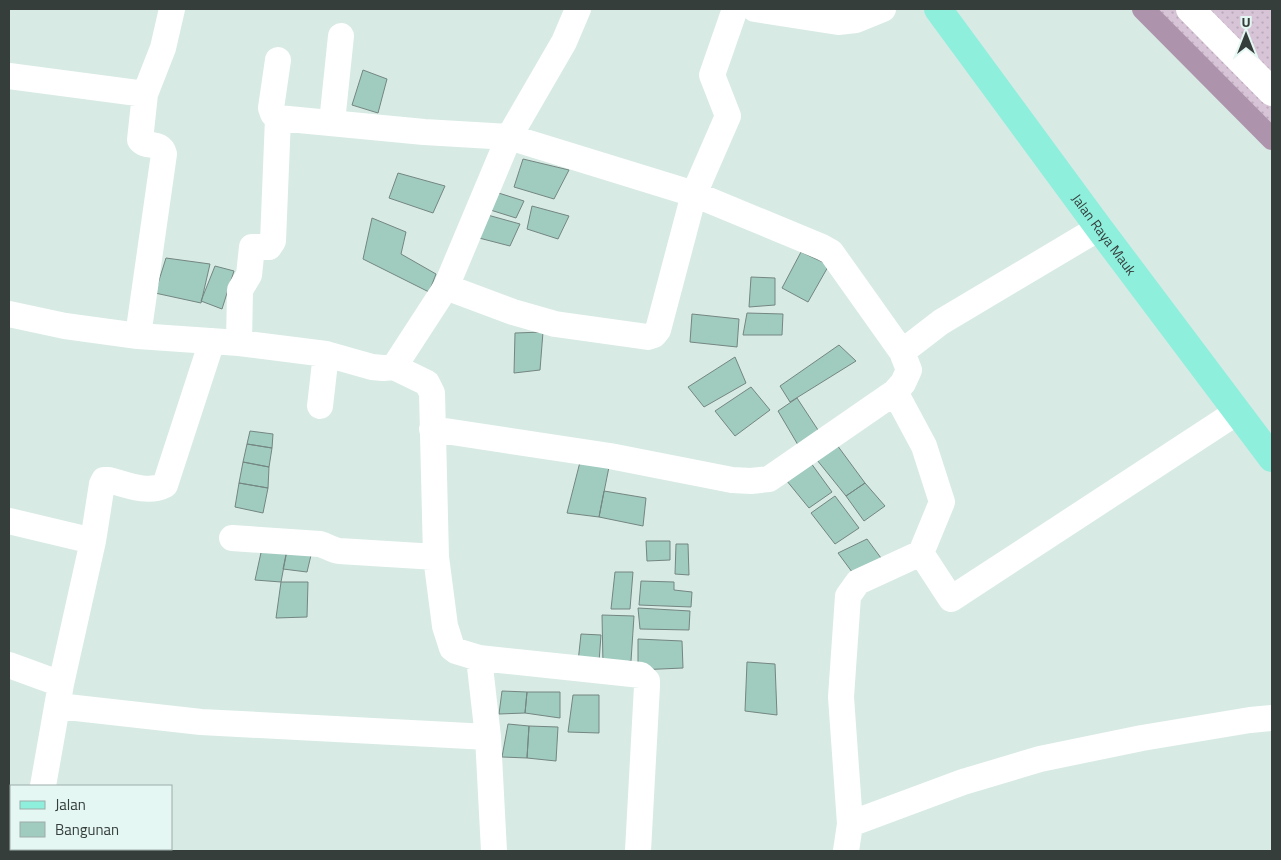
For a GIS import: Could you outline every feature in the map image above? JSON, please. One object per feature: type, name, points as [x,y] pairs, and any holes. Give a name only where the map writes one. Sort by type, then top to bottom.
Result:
[{"type":"main road","name":"Jalan Raya Mauk","points":[[938,9],[1099,228],[1272,458]]},
{"type":"street","points":[[138,336],[164,154],[163,149],[159,146],[144,144],[140,140],[145,94],[163,48],[172,9]]},
{"type":"street","points":[[394,367],[446,287],[509,137],[564,42],[578,9]]},
{"type":"street","points":[[446,287],[512,312],[554,324],[648,336],[654,335],[658,330],[694,194],[728,116],[712,75],[735,9]]},
{"type":"street","points":[[756,9],[838,22],[856,20],[883,9]]},
{"type":"street","points":[[1190,9],[1272,92]]},
{"type":"street","points":[[332,122],[341,36]]},
{"type":"street","points":[[278,60],[272,108],[273,114],[278,118],[424,132],[509,137],[694,194],[822,247],[830,252],[902,352],[908,370],[903,384],[895,392],[769,479],[751,481],[732,480],[610,456],[432,429]]},
{"type":"street","points":[[9,76],[145,94]]},
{"type":"street","points":[[239,343],[240,290],[249,275],[252,247],[269,247],[273,241],[278,118]]},
{"type":"street","points":[[902,352],[941,322],[1099,228]]},
{"type":"street","points":[[9,314],[65,326],[138,336],[239,343],[326,354],[372,366],[394,367],[428,383],[432,393],[436,557],[450,644],[456,652],[479,658],[641,675],[644,678],[647,686],[638,851]]},
{"type":"street","points":[[43,785],[59,695],[92,541],[102,484],[104,480],[149,490],[158,489],[165,485],[212,342]]},
{"type":"street","points":[[320,406],[326,354]]},
{"type":"street","points":[[846,851],[850,824],[842,697],[848,596],[858,582],[921,553],[942,502],[924,446],[895,392]]},
{"type":"street","points":[[921,553],[950,598],[1237,412]]},
{"type":"street","points":[[9,521],[92,541]]},
{"type":"street","points":[[232,538],[320,544],[339,551],[436,557]]},
{"type":"street","points":[[479,658],[488,737],[494,851]]},
{"type":"street","points":[[9,665],[59,695],[200,722],[488,737]]},
{"type":"street","points":[[850,824],[963,782],[1040,759],[1142,738],[1272,718]]},
{"type":"shaded area","points":[[1150,9],[1272,9],[1272,132]]},
{"type":"building","points":[[363,70],[387,79],[378,113],[352,105]]},
{"type":"building","points":[[523,159],[569,170],[554,199],[514,187]]},
{"type":"building","points":[[398,173],[445,186],[433,213],[389,198]]},
{"type":"building","points":[[489,190],[524,201],[516,218],[484,208]]},
{"type":"building","points":[[532,206],[569,216],[558,239],[527,229]]},
{"type":"building","points":[[484,214],[520,224],[510,246],[479,238]]},
{"type":"building","points":[[372,218],[406,232],[401,254],[436,274],[429,292],[363,259]]},
{"type":"building","points":[[801,252],[829,265],[808,302],[782,288]]},
{"type":"building","points":[[166,258],[210,264],[201,303],[155,293]]},
{"type":"building","points":[[215,266],[234,271],[222,309],[201,301]]},
{"type":"building","points":[[751,277],[775,278],[775,305],[749,307]]},
{"type":"building","points":[[747,313],[783,314],[782,335],[743,335]]},
{"type":"building","points":[[692,314],[739,319],[737,347],[690,342]]},
{"type":"building","points":[[543,332],[540,370],[514,373],[515,333]]},
{"type":"building","points":[[839,345],[856,361],[790,402],[780,386]]},
{"type":"building","points":[[735,357],[746,383],[704,407],[688,387]]},
{"type":"building","points":[[751,387],[770,410],[735,436],[715,411]]},
{"type":"building","points":[[797,398],[822,436],[801,450],[778,411]]},
{"type":"building","points":[[250,431],[273,434],[272,448],[247,444]]},
{"type":"building","points":[[247,444],[272,448],[269,467],[243,462]]},
{"type":"building","points":[[837,445],[865,483],[846,496],[817,460]]},
{"type":"building","points":[[808,459],[832,492],[809,508],[782,475]]},
{"type":"building","points":[[243,462],[269,467],[268,488],[239,483]]},
{"type":"building","points":[[580,462],[609,467],[599,517],[567,513]]},
{"type":"building","points":[[239,483],[268,488],[263,513],[235,507]]},
{"type":"building","points":[[865,483],[885,506],[864,521],[846,496]]},
{"type":"building","points":[[604,491],[646,498],[643,526],[599,517]]},
{"type":"building","points":[[835,496],[859,528],[835,544],[811,513]]},
{"type":"building","points":[[867,539],[881,558],[855,576],[838,553]]},
{"type":"building","points":[[646,541],[670,541],[670,560],[647,561]]},
{"type":"building","points":[[676,544],[688,544],[689,575],[675,574]]},
{"type":"building","points":[[262,548],[287,550],[281,582],[255,580]]},
{"type":"building","points":[[287,550],[312,551],[307,572],[283,569]]},
{"type":"building","points":[[615,572],[633,572],[630,609],[611,609]]},
{"type":"building","points":[[641,581],[674,582],[674,590],[692,592],[691,607],[639,605]]},
{"type":"building","points":[[281,582],[308,582],[307,617],[276,618]]},
{"type":"building","points":[[638,608],[690,611],[689,630],[640,629]]},
{"type":"building","points":[[602,615],[634,616],[631,661],[603,665]]},
{"type":"building","points":[[581,634],[601,635],[599,662],[578,662]]},
{"type":"building","points":[[638,639],[682,641],[683,668],[638,670]]},
{"type":"building","points":[[747,662],[775,664],[777,715],[745,711]]},
{"type":"building","points":[[502,691],[527,692],[525,713],[499,714]]},
{"type":"building","points":[[527,692],[560,692],[560,718],[525,713]]},
{"type":"building","points":[[573,695],[599,695],[599,733],[568,732]]},
{"type":"building","points":[[508,724],[529,726],[527,758],[502,757]]},
{"type":"building","points":[[529,726],[558,727],[556,761],[527,758]]},
{"type":"waterway","points":[[1143,9],[1272,139]]}]
